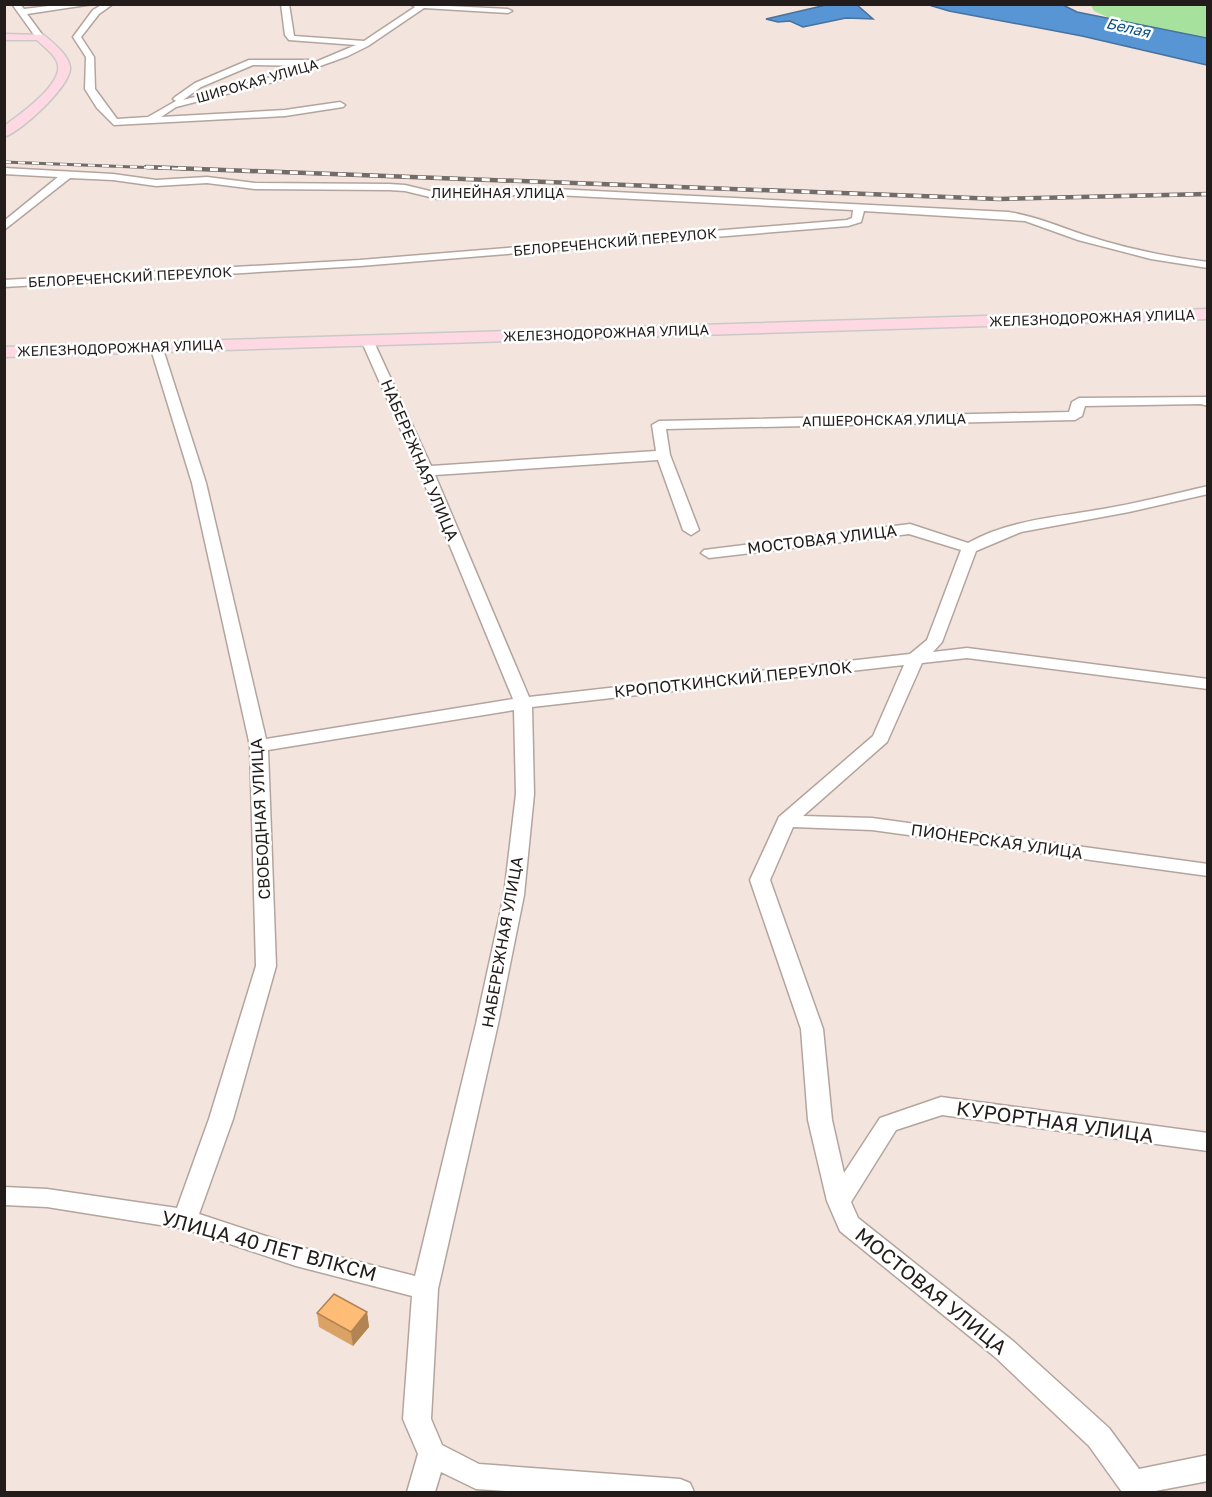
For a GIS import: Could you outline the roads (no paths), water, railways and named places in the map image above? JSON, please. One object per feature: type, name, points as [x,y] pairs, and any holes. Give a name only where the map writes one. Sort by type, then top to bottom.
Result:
[{"type":"main road","points":[[4,37],[40,37],[64,64],[76,73],[4,133]]},
{"type":"main road","name":"ЖЕЛЕЗНОДОРОЖНАЯ УЛИЦА","points":[[4,352],[1208,314]]},
{"type":"street","points":[[16,4],[40,37]]},
{"type":"street","points":[[22,12],[89,4]]},
{"type":"street","points":[[76,73],[90,57],[77,37],[96,12],[109,4]]},
{"type":"street","points":[[285,4],[289,35],[292,38],[365,44]]},
{"type":"street","points":[[409,4],[508,11]]},
{"type":"street","name":"ШИРОКАЯ УЛИЦА","points":[[150,120],[173,105],[246,87],[320,63],[365,44],[424,5]]},
{"type":"street","points":[[173,105],[180,96],[198,86],[252,62],[320,63]]},
{"type":"street","name":"ШИРОКАЯ УЛИЦА","points":[[76,73],[114,122],[285,113],[340,105]]},
{"type":"street","name":"ЛИНЕЙНАЯ УЛИЦА","points":[[4,171],[113,177],[156,183],[207,180],[255,186],[389,187],[405,188],[438,196],[535,191],[859,208]]},
{"type":"street","points":[[4,228],[67,175]]},
{"type":"street","points":[[859,208],[1017,216],[1082,238],[1155,257],[1178,262],[1208,264]]},
{"type":"street","name":"БЕЛОРЕЧЕНСКИЙ ПЕРЕУЛОК","points":[[4,284],[348,263],[848,224],[857,220],[859,208]]},
{"type":"street","name":"НАБЕРЕЖНАЯ УЛИЦА","points":[[368,340],[426,471],[523,703],[525,794],[514,895],[488,1024],[425,1289],[417,1419],[432,1454]]},
{"type":"street","name":"СВОБОДНАЯ УЛИЦА","points":[[156,346],[199,483],[259,746],[266,966],[221,1119],[184,1219]]},
{"type":"street","name":"АПШЕРОНСКАЯ УЛИЦА","points":[[691,530],[663,455],[659,425],[1075,416],[1079,402],[1202,400],[1208,402]]},
{"type":"street","points":[[426,471],[663,455]]},
{"type":"street","points":[[969,548],[981,540],[1015,529],[1141,506],[1208,490]]},
{"type":"street","name":"МОСТОВАЯ УЛИЦА","points":[[709,553],[910,529],[969,548],[934,642],[915,659],[881,738],[786,821],[760,880],[812,1029],[820,1120],[839,1201],[849,1224],[909,1275],[1004,1349],[1099,1437],[1134,1488]]},
{"type":"street","name":"КРОПОТКИНСКИЙ ПЕРЕУЛОК","points":[[259,746],[523,703],[967,653],[1208,684]]},
{"type":"street","name":"ПИОНЕРСКАЯ УЛИЦА","points":[[786,821],[872,824],[1208,870]]},
{"type":"street","name":"КУРОРТНАЯ УЛИЦА","points":[[839,1201],[888,1124],[941,1106],[1208,1142]]},
{"type":"street","name":"УЛИЦА 40 ЛЕТ ВЛКСМ","points":[[4,1196],[47,1198],[184,1219],[296,1256],[425,1289]]},
{"type":"street","points":[[421,1492],[432,1454],[476,1476],[680,1492]]},
{"type":"street","points":[[1134,1488],[1208,1468]]},
{"type":"water","points":[[856,4],[873,19],[846,18],[803,27],[790,21],[778,22],[766,19],[826,5]]},
{"type":"water","name":"Белая","points":[[929,5],[1063,5],[1077,12],[1207,38],[1207,65],[1082,36],[949,11]]},
{"type":"railway","points":[[4,162],[186,169]]},
{"type":"railway","points":[[146,167],[999,199],[1208,194]]}]
